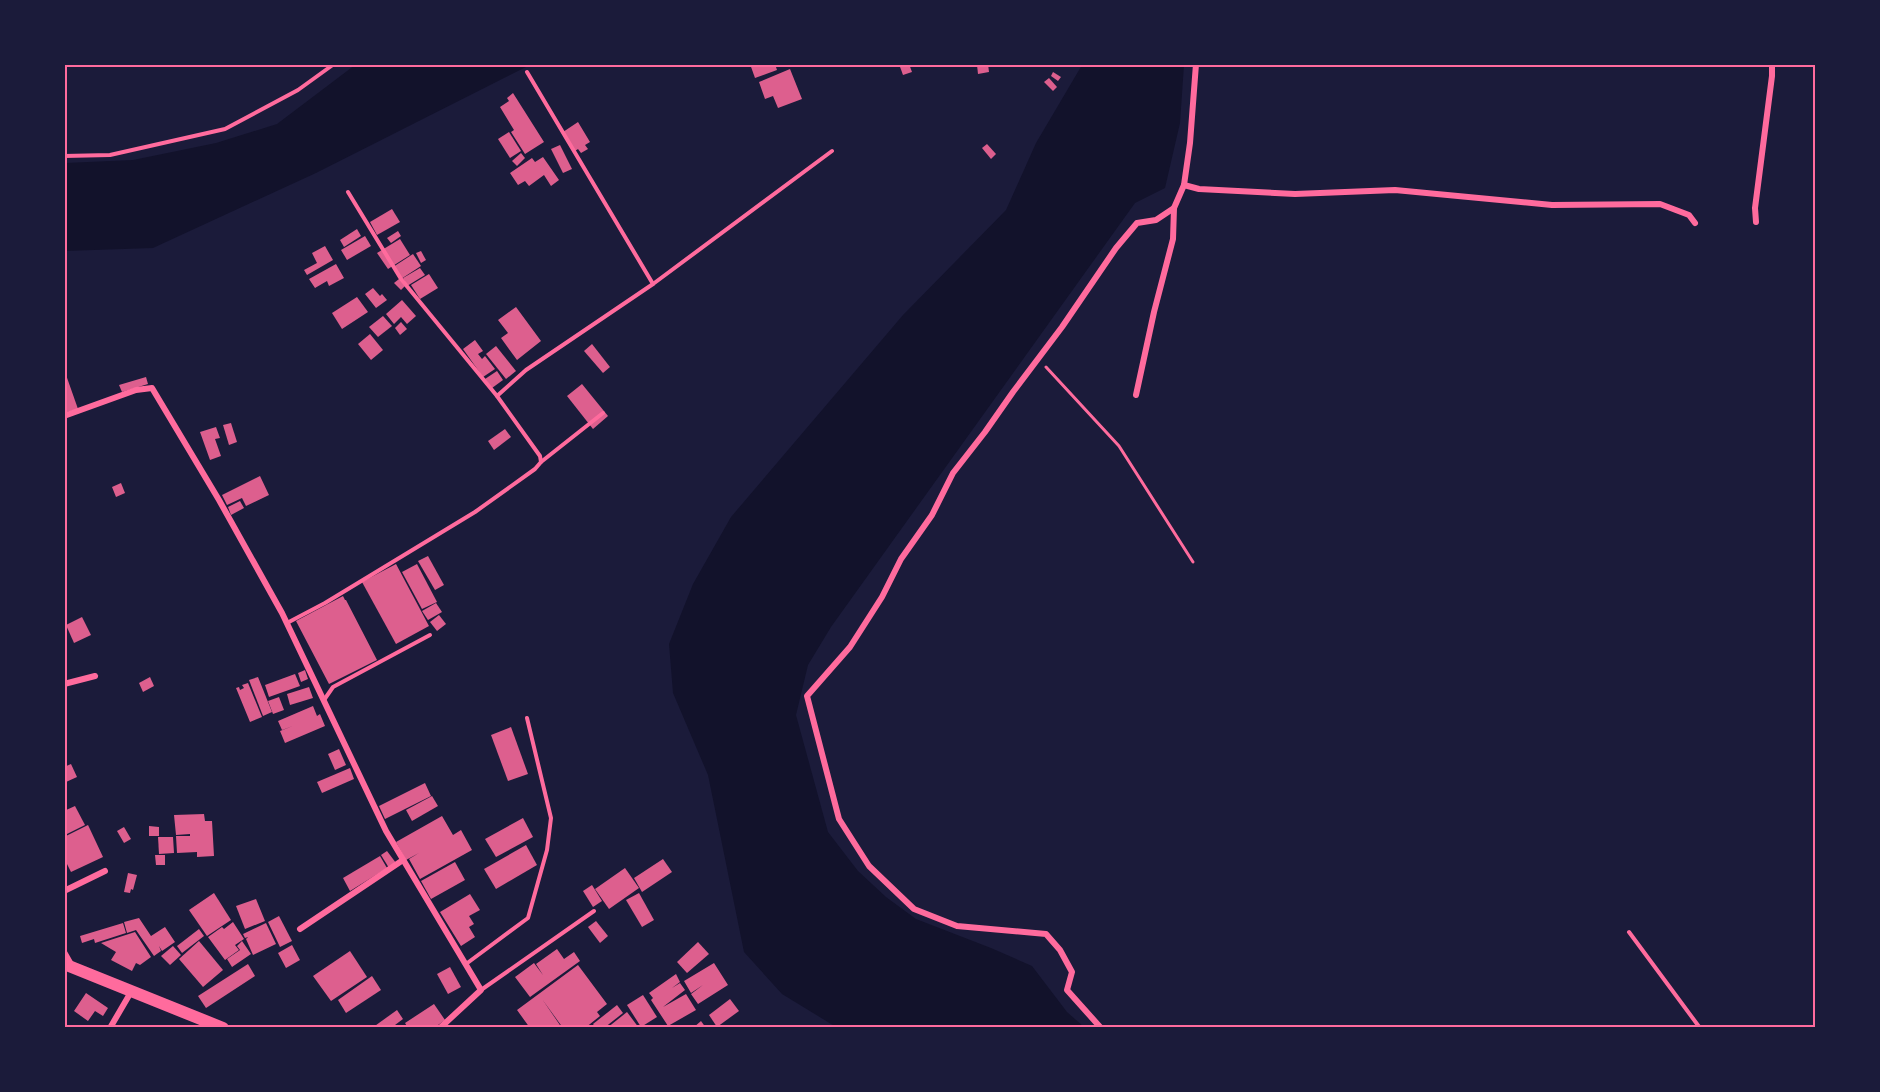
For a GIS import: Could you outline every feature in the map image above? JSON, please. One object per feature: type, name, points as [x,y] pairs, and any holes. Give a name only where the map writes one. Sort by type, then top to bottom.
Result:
[{"type":"main road","points":[[68,965],[223,1028]]},
{"type":"street","points":[[1136,395],[1173,239],[1174,208],[1184,185],[1190,143],[1196,64]]},
{"type":"street","points":[[1756,222],[1755,208],[1772,64]]},
{"type":"street","points":[[1184,185],[1199,189],[1294,194],[1395,190],[1552,205],[1660,204],[1689,215],[1695,223]]},
{"type":"street","points":[[1101,1028],[1067,990],[1072,972],[1060,950],[1046,934],[957,926],[914,909],[869,866],[839,819],[807,696],[850,647],[882,597],[901,560],[932,515],[953,473],[1080,302],[1116,248],[1137,223],[1156,220],[1174,208]]},
{"type":"street","points":[[64,416],[136,390],[152,388],[219,500],[287,623],[386,831],[482,990],[440,1028]]},
{"type":"street","points":[[64,684],[95,676]]},
{"type":"street","points":[[300,929],[403,860]]},
{"type":"street","points":[[64,891],[105,871]]},
{"type":"street","points":[[64,952],[68,965]]},
{"type":"street","points":[[110,1028],[131,992]]},
{"type":"lane","points":[[64,156],[110,154],[225,129],[298,90],[333,64]]},
{"type":"lane","points":[[527,72],[653,284]]},
{"type":"lane","points":[[497,396],[526,370],[653,284],[832,151]]},
{"type":"lane","points":[[348,192],[401,279],[497,396],[540,456],[541,462]]},
{"type":"lane","points":[[287,623],[325,603],[475,512],[535,469],[603,413]]},
{"type":"lane","points":[[323,700],[333,687],[430,635]]},
{"type":"lane","points":[[466,964],[528,918],[547,850],[551,818],[527,718]]},
{"type":"lane","points":[[482,990],[594,911]]},
{"type":"lane","points":[[1629,932],[1700,1028]]},
{"type":"path","points":[[1038,359],[1119,446],[1193,562]]},
{"type":"shaded area","points":[[355,65],[530,65],[316,173],[153,248],[65,251],[65,163],[133,160],[216,143],[277,124]]},
{"type":"shaded area","points":[[1082,65],[1184,65],[1180,123],[1165,188],[1135,203],[831,627],[808,665],[796,715],[828,832],[858,871],[886,897],[916,919],[1032,966],[1067,1012],[1084,1027],[836,1027],[782,994],[744,952],[708,775],[673,693],[669,644],[693,584],[731,517],[903,315],[1006,210],[1036,143]]},
{"type":"building","points":[[750,64],[775,64],[777,70],[755,78]]},
{"type":"building","points":[[899,64],[909,64],[912,72],[903,75]]},
{"type":"building","points":[[988,64],[989,72],[978,74],[977,65]]},
{"type":"building","points":[[790,69],[802,99],[778,108],[773,96],[765,99],[759,82]]},
{"type":"building","points":[[1053,72],[1061,77],[1058,81],[1051,76]]},
{"type":"building","points":[[1049,78],[1057,87],[1053,91],[1044,82]]},
{"type":"building","points":[[513,93],[544,142],[525,154],[511,132],[514,130],[500,107],[509,101],[507,98]]},
{"type":"building","points":[[578,122],[590,142],[585,145],[588,149],[581,153],[578,149],[575,151],[563,132]]},
{"type":"building","points":[[509,132],[521,151],[510,158],[498,139]]},
{"type":"building","points":[[987,144],[996,154],[991,159],[982,148]]},
{"type":"building","points":[[560,145],[572,169],[563,173],[551,149]]},
{"type":"building","points":[[521,153],[525,158],[517,166],[512,161]]},
{"type":"building","points":[[543,157],[559,180],[551,186],[544,175],[529,186],[525,181],[518,185],[510,173],[532,158],[535,162]]},
{"type":"building","points":[[392,209],[400,222],[377,235],[370,222]]},
{"type":"building","points":[[357,229],[361,236],[344,247],[340,240]]},
{"type":"building","points":[[398,231],[401,236],[391,243],[387,238]]},
{"type":"building","points":[[365,236],[371,246],[347,260],[341,250]]},
{"type":"building","points":[[400,239],[410,255],[388,269],[377,253]]},
{"type":"building","points":[[325,246],[333,260],[307,275],[304,270],[317,263],[312,253]]},
{"type":"building","points":[[421,251],[426,260],[421,263],[416,253]]},
{"type":"building","points":[[413,254],[421,266],[401,279],[393,267]]},
{"type":"building","points":[[336,264],[344,278],[329,286],[327,281],[315,288],[309,279]]},
{"type":"building","points":[[420,268],[425,275],[407,286],[403,278]]},
{"type":"building","points":[[429,274],[438,288],[420,299],[411,285]]},
{"type":"building","points":[[399,279],[405,286],[401,290],[394,283]]},
{"type":"building","points":[[373,288],[387,300],[376,308],[365,294]]},
{"type":"building","points":[[357,297],[368,312],[342,329],[332,313]]},
{"type":"building","points":[[402,300],[416,316],[407,324],[401,317],[394,324],[386,314]]},
{"type":"building","points":[[516,307],[541,341],[517,360],[501,338],[508,333],[498,320]]},
{"type":"building","points":[[383,316],[392,326],[378,337],[369,327]]},
{"type":"building","points":[[401,322],[407,329],[400,335],[395,328]]},
{"type":"building","points":[[370,334],[383,350],[371,360],[358,344]]},
{"type":"building","points":[[475,340],[483,351],[478,354],[482,359],[485,356],[495,369],[483,377],[463,349]]},
{"type":"building","points":[[592,344],[610,367],[603,373],[584,351]]},
{"type":"building","points":[[496,346],[516,371],[506,379],[486,354]]},
{"type":"building","points":[[497,371],[503,380],[492,388],[485,379]]},
{"type":"building","points":[[64,373],[78,409],[64,413]]},
{"type":"building","points":[[146,377],[148,384],[122,392],[119,385]]},
{"type":"building","points":[[582,384],[608,416],[593,429],[567,396]]},
{"type":"building","points":[[231,423],[237,442],[229,445],[223,425]]},
{"type":"building","points":[[216,427],[220,438],[215,439],[221,456],[210,460],[200,432]]},
{"type":"building","points":[[505,429],[511,437],[494,450],[488,441]]},
{"type":"building","points":[[260,476],[269,495],[246,506],[242,498],[227,505],[222,495]]},
{"type":"building","points":[[121,483],[125,493],[116,497],[112,487]]},
{"type":"building","points":[[240,501],[244,508],[231,515],[228,507]]},
{"type":"building","points":[[428,556],[444,585],[435,590],[418,561]]},
{"type":"building","points":[[396,564],[429,626],[396,644],[362,582]]},
{"type":"building","points":[[417,564],[437,602],[422,609],[402,572]]},
{"type":"building","points":[[343,596],[377,660],[329,684],[296,621]]},
{"type":"building","points":[[436,603],[442,612],[428,620],[422,611]]},
{"type":"building","points":[[439,615],[446,624],[437,631],[430,622]]},
{"type":"building","points":[[82,617],[91,635],[74,643],[66,625]]},
{"type":"building","points":[[305,670],[308,679],[301,682],[298,673]]},
{"type":"building","points":[[295,674],[300,686],[269,697],[265,685]]},
{"type":"building","points":[[150,677],[154,686],[143,692],[139,683]]},
{"type":"building","points":[[258,677],[272,712],[263,716],[249,680]]},
{"type":"building","points":[[248,683],[262,717],[250,722],[236,688],[239,687],[240,690],[244,688],[242,685]]},
{"type":"building","points":[[309,687],[313,698],[290,705],[287,694]]},
{"type":"building","points":[[279,697],[284,710],[273,714],[268,701]]},
{"type":"building","points":[[313,706],[317,716],[320,714],[325,726],[285,743],[280,731],[293,726],[282,730],[278,721]]},
{"type":"building","points":[[511,727],[528,774],[508,781],[491,735]]},
{"type":"building","points":[[339,749],[346,765],[335,770],[328,754]]},
{"type":"building","points":[[71,764],[77,777],[66,782],[64,767]]},
{"type":"building","points":[[350,768],[354,779],[322,793],[317,782]]},
{"type":"building","points":[[425,783],[431,796],[385,819],[379,806]]},
{"type":"building","points":[[432,796],[438,806],[412,821],[406,810]]},
{"type":"building","points":[[75,806],[85,825],[67,834],[64,829],[64,811]]},
{"type":"building","points":[[204,814],[205,821],[212,821],[214,856],[197,857],[197,852],[177,853],[176,836],[190,836],[190,834],[176,835],[174,815]]},
{"type":"building","points":[[442,816],[453,835],[461,830],[472,850],[420,879],[409,859],[419,853],[406,860],[396,842]]},
{"type":"building","points":[[523,818],[533,837],[496,857],[485,839]]},
{"type":"building","points":[[88,825],[103,857],[71,872],[64,858],[64,837]]},
{"type":"building","points":[[149,826],[159,827],[159,836],[149,836]]},
{"type":"building","points":[[124,827],[131,839],[124,843],[117,831]]},
{"type":"building","points":[[158,837],[173,837],[174,853],[159,854]]},
{"type":"building","points":[[526,845],[537,865],[496,889],[484,869]]},
{"type":"building","points":[[387,851],[396,863],[389,868],[381,855]]},
{"type":"building","points":[[155,855],[165,855],[165,865],[156,865]]},
{"type":"building","points":[[380,856],[387,868],[350,891],[343,878]]},
{"type":"building","points":[[663,859],[672,872],[642,892],[634,878]]},
{"type":"building","points":[[455,862],[465,880],[431,899],[421,881]]},
{"type":"building","points":[[625,868],[639,888],[609,909],[595,889]]},
{"type":"building","points":[[128,873],[137,875],[130,893],[124,892]]},
{"type":"building","points":[[592,885],[602,901],[593,907],[583,891]]},
{"type":"building","points":[[214,893],[231,920],[207,936],[189,910]]},
{"type":"building","points":[[639,893],[654,920],[642,927],[626,900]]},
{"type":"building","points":[[470,894],[480,910],[469,916],[474,924],[469,927],[475,937],[461,946],[440,912]]},
{"type":"building","points":[[256,899],[265,921],[245,929],[236,906]]},
{"type":"building","points":[[279,916],[292,941],[280,947],[268,922]]},
{"type":"building","points":[[139,918],[151,936],[165,927],[175,942],[162,951],[159,946],[161,951],[154,956],[136,930],[127,933],[124,922]]},
{"type":"building","points":[[596,921],[608,936],[600,943],[588,927]]},
{"type":"building","points":[[233,922],[244,939],[235,945],[239,950],[225,960],[208,937]]},
{"type":"building","points":[[123,923],[126,933],[95,943],[94,939],[82,943],[80,936]]},
{"type":"building","points":[[266,923],[276,944],[253,955],[246,939],[248,937],[245,938],[243,934]]},
{"type":"building","points":[[199,929],[204,936],[182,953],[177,946]]},
{"type":"building","points":[[135,932],[151,957],[140,965],[136,963],[132,971],[111,960],[116,952],[101,943]]},
{"type":"building","points":[[199,941],[223,970],[203,987],[179,959]]},
{"type":"building","points":[[242,941],[251,954],[232,967],[227,959],[240,950],[237,946]]},
{"type":"building","points":[[698,942],[709,954],[687,973],[677,962]]},
{"type":"building","points":[[292,945],[300,960],[286,968],[278,953]]},
{"type":"building","points":[[173,946],[181,955],[170,965],[161,956]]},
{"type":"building","points":[[557,949],[564,959],[574,952],[580,961],[530,997],[515,977],[534,963],[543,975],[536,964]]},
{"type":"building","points":[[350,951],[367,977],[331,1001],[313,976]]},
{"type":"building","points":[[714,963],[728,985],[698,1004],[691,994],[703,985],[691,993],[684,981]]},
{"type":"building","points":[[248,964],[255,976],[206,1008],[198,996]]},
{"type":"building","points":[[578,965],[607,1004],[597,1012],[600,1016],[585,1028],[563,1028],[542,999],[562,1028],[530,1028],[517,1010]]},
{"type":"building","points":[[450,967],[461,987],[448,994],[437,974]]},
{"type":"building","points":[[676,974],[680,982],[672,988],[680,983],[685,990],[663,1007],[686,994],[696,1010],[668,1026],[649,993]]},
{"type":"building","points":[[372,976],[381,990],[346,1013],[338,1000]]},
{"type":"building","points":[[86,993],[108,1008],[103,1016],[95,1011],[88,1021],[74,1011]]},
{"type":"building","points":[[643,995],[657,1017],[641,1027],[627,1005]]},
{"type":"building","points":[[730,999],[739,1011],[717,1027],[709,1015]]},
{"type":"building","points":[[434,1004],[445,1020],[434,1028],[408,1028],[405,1023]]},
{"type":"building","points":[[617,1005],[623,1013],[604,1028],[596,1028],[593,1024]]},
{"type":"building","points":[[397,1010],[403,1019],[391,1028],[372,1028]]},
{"type":"building","points":[[627,1012],[639,1028],[607,1028]]},
{"type":"building","points":[[701,1021],[706,1028],[693,1028]]}]
